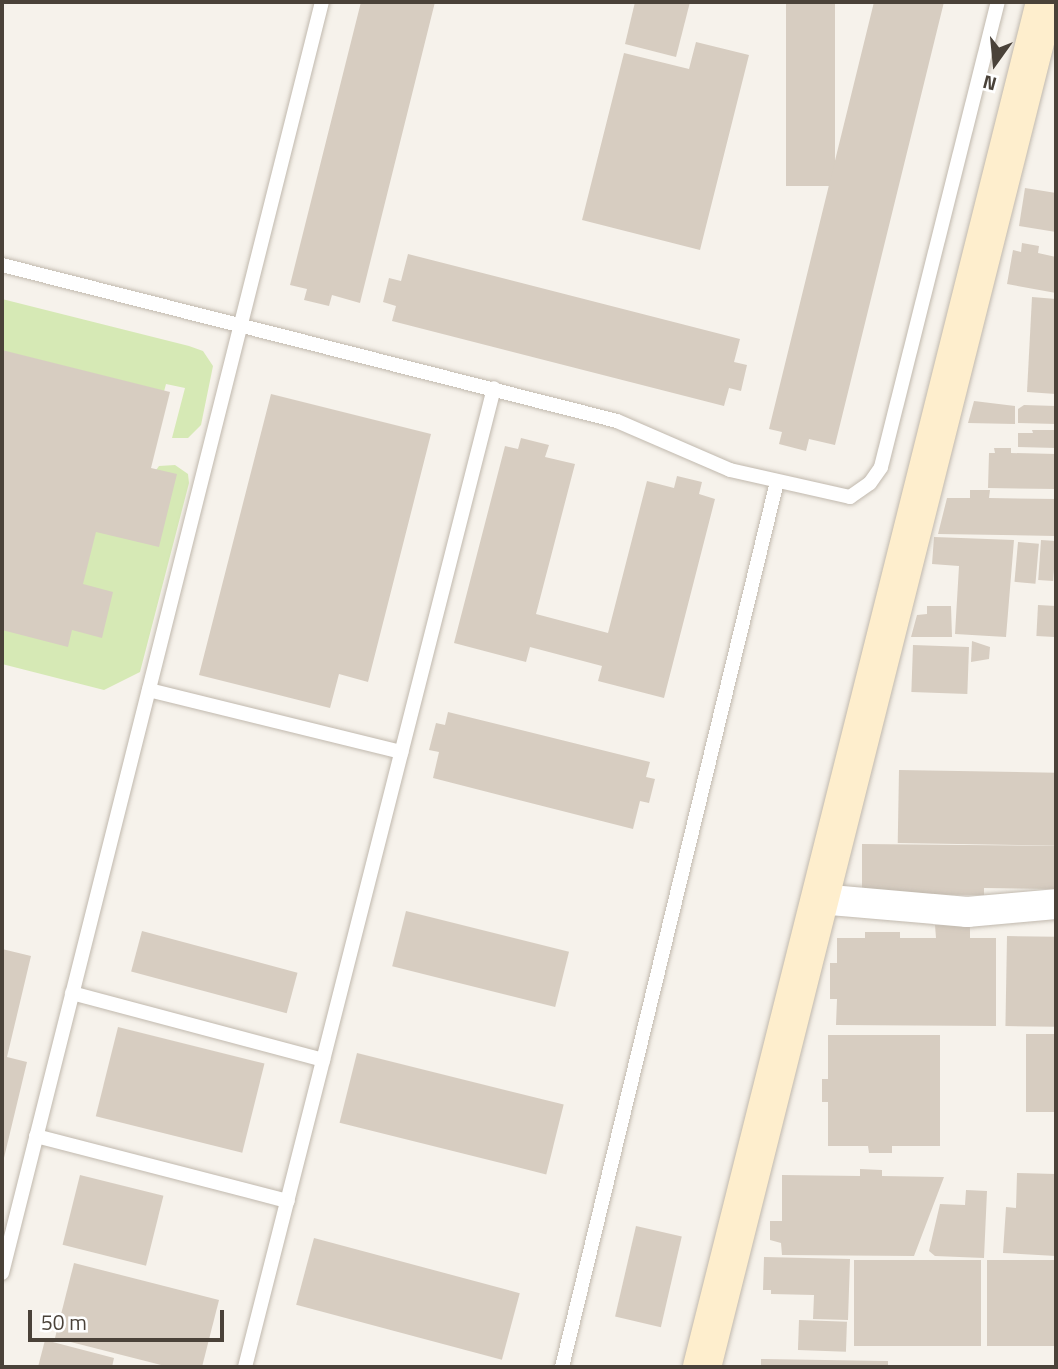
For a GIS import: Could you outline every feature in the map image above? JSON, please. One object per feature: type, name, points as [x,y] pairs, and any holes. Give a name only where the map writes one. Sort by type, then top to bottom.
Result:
[{"type":"street","points":[[702,1367],[1045,2]]},
{"type":"street","points":[[819,899],[967,912],[1056,904]]},
{"type":"lane","points":[[2,1273],[322,2]]},
{"type":"lane","points":[[2,264],[617,421],[730,470],[850,497],[870,484],[881,467],[998,2]]},
{"type":"lane","points":[[245,1367],[494,388]]},
{"type":"lane","points":[[562,1367],[777,482]]},
{"type":"lane","points":[[149,690],[402,752]]},
{"type":"lane","points":[[72,993],[323,1060]]},
{"type":"lane","points":[[36,1136],[288,1201]]},
{"type":"green space","points":[[2,299],[189,346],[203,351],[213,366],[201,425],[188,438],[172,438],[185,388],[166,384],[143,471],[154,473],[159,466],[175,465],[188,474],[189,483],[140,672],[104,690],[2,664]]},
{"type":"building","points":[[361,2],[435,2],[360,303],[332,295],[329,306],[304,300],[307,289],[290,285]]},
{"type":"building","points":[[635,2],[690,2],[676,57],[625,44]]},
{"type":"building","points":[[786,2],[835,2],[835,186],[786,186]]},
{"type":"building","points":[[874,2],[944,2],[835,445],[809,439],[806,451],[779,444],[782,432],[769,429]]},
{"type":"building","points":[[696,42],[749,55],[700,250],[582,220],[624,53],[689,69]]},
{"type":"building","points":[[1025,188],[1056,193],[1056,232],[1019,226]]},
{"type":"building","points":[[1022,243],[1039,246],[1038,253],[1056,257],[1056,293],[1007,284],[1013,250],[1021,252]]},
{"type":"building","points":[[408,254],[740,339],[734,362],[747,365],[741,391],[729,388],[724,406],[392,321],[396,306],[383,302],[389,278],[401,281]]},
{"type":"building","points":[[1032,297],[1056,299],[1056,394],[1027,392]]},
{"type":"building","points":[[2,350],[170,392],[151,468],[177,474],[159,547],[96,532],[83,584],[113,592],[102,638],[72,630],[68,647],[2,630]]},
{"type":"building","points":[[271,394],[431,434],[368,682],[339,674],[330,708],[199,675]]},
{"type":"building","points":[[974,401],[1015,406],[1015,424],[968,423]]},
{"type":"building","points":[[1024,405],[1056,406],[1056,424],[1018,423],[1018,409]]},
{"type":"building","points":[[1032,430],[1056,430],[1056,448],[1018,447],[1018,433],[1033,433]]},
{"type":"building","points":[[521,438],[549,445],[545,457],[575,464],[536,614],[608,633],[647,481],[674,488],[677,476],[702,482],[699,494],[715,499],[664,698],[598,681],[602,666],[530,647],[526,662],[454,643],[505,446],[518,449]]},
{"type":"building","points":[[994,448],[1011,448],[1011,453],[1056,454],[1056,489],[988,488],[989,453],[995,453]]},
{"type":"building","points":[[970,490],[990,490],[989,498],[1056,499],[1056,536],[938,534],[947,498],[970,498]]},
{"type":"building","points":[[934,537],[1014,540],[1006,637],[955,634],[959,566],[932,564]]},
{"type":"building","points":[[1041,540],[1056,541],[1053,581],[1038,580]]},
{"type":"building","points":[[1018,542],[1039,544],[1035,584],[1015,582]]},
{"type":"building","points":[[1038,605],[1056,606],[1054,637],[1036,636]]},
{"type":"building","points":[[927,606],[951,606],[952,637],[911,637],[917,615],[927,614]]},
{"type":"building","points":[[972,641],[990,647],[989,659],[971,662]]},
{"type":"building","points":[[913,645],[969,647],[967,694],[911,692]]},
{"type":"building","points":[[448,712],[650,762],[646,777],[655,779],[649,803],[640,801],[633,829],[433,778],[439,752],[429,750],[436,723],[445,725]]},
{"type":"building","points":[[899,770],[1056,773],[1055,846],[898,843]]},
{"type":"building","points":[[862,844],[1056,846],[1056,889],[984,888],[984,895],[862,894]]},
{"type":"building","points":[[406,911],[569,952],[555,1007],[392,966]]},
{"type":"building","points":[[935,925],[970,926],[970,938],[996,938],[996,1026],[836,1025],[837,999],[830,999],[830,963],[837,963],[837,938],[865,938],[865,932],[900,932],[900,938],[936,938]]},
{"type":"building","points":[[142,931],[298,973],[287,1013],[131,972]]},
{"type":"building","points":[[1007,936],[1056,937],[1054,1027],[1005,1026]]},
{"type":"building","points":[[2,949],[31,956],[7,1057],[27,1062],[3,1162]]},
{"type":"building","points":[[118,1027],[265,1064],[242,1153],[96,1116]]},
{"type":"building","points":[[1026,1034],[1056,1034],[1056,1112],[1026,1112]]},
{"type":"building","points":[[828,1035],[940,1035],[940,1146],[892,1146],[892,1153],[869,1153],[868,1146],[828,1146],[828,1102],[822,1102],[822,1079],[828,1079]]},
{"type":"building","points":[[357,1053],[564,1105],[546,1174],[340,1123]]},
{"type":"building","points":[[860,1169],[882,1170],[882,1176],[944,1177],[914,1256],[782,1255],[781,1243],[770,1240],[770,1221],[782,1221],[782,1175],[860,1176]]},
{"type":"building","points":[[1017,1173],[1056,1174],[1056,1256],[1003,1253],[1006,1207],[1016,1208]]},
{"type":"building","points":[[80,1175],[163,1196],[146,1266],[63,1245]]},
{"type":"building","points":[[966,1190],[987,1191],[984,1258],[935,1256],[929,1251],[940,1204],[965,1205]]},
{"type":"building","points":[[636,1226],[682,1237],[661,1327],[615,1317]]},
{"type":"building","points":[[314,1238],[520,1293],[502,1360],[296,1305]]},
{"type":"building","points":[[764,1257],[850,1259],[848,1320],[813,1319],[814,1295],[771,1294],[771,1290],[763,1290]]},
{"type":"building","points":[[854,1260],[981,1260],[981,1346],[854,1346]]},
{"type":"building","points":[[987,1260],[1056,1260],[1056,1346],[987,1346]]},
{"type":"building","points":[[74,1263],[219,1300],[202,1367],[169,1367],[55,1338]]},
{"type":"building","points":[[799,1320],[847,1322],[846,1352],[798,1350]]},
{"type":"building","points":[[45,1340],[114,1358],[112,1367],[38,1367]]},
{"type":"building","points":[[761,1359],[888,1361],[888,1367],[761,1367]]}]
